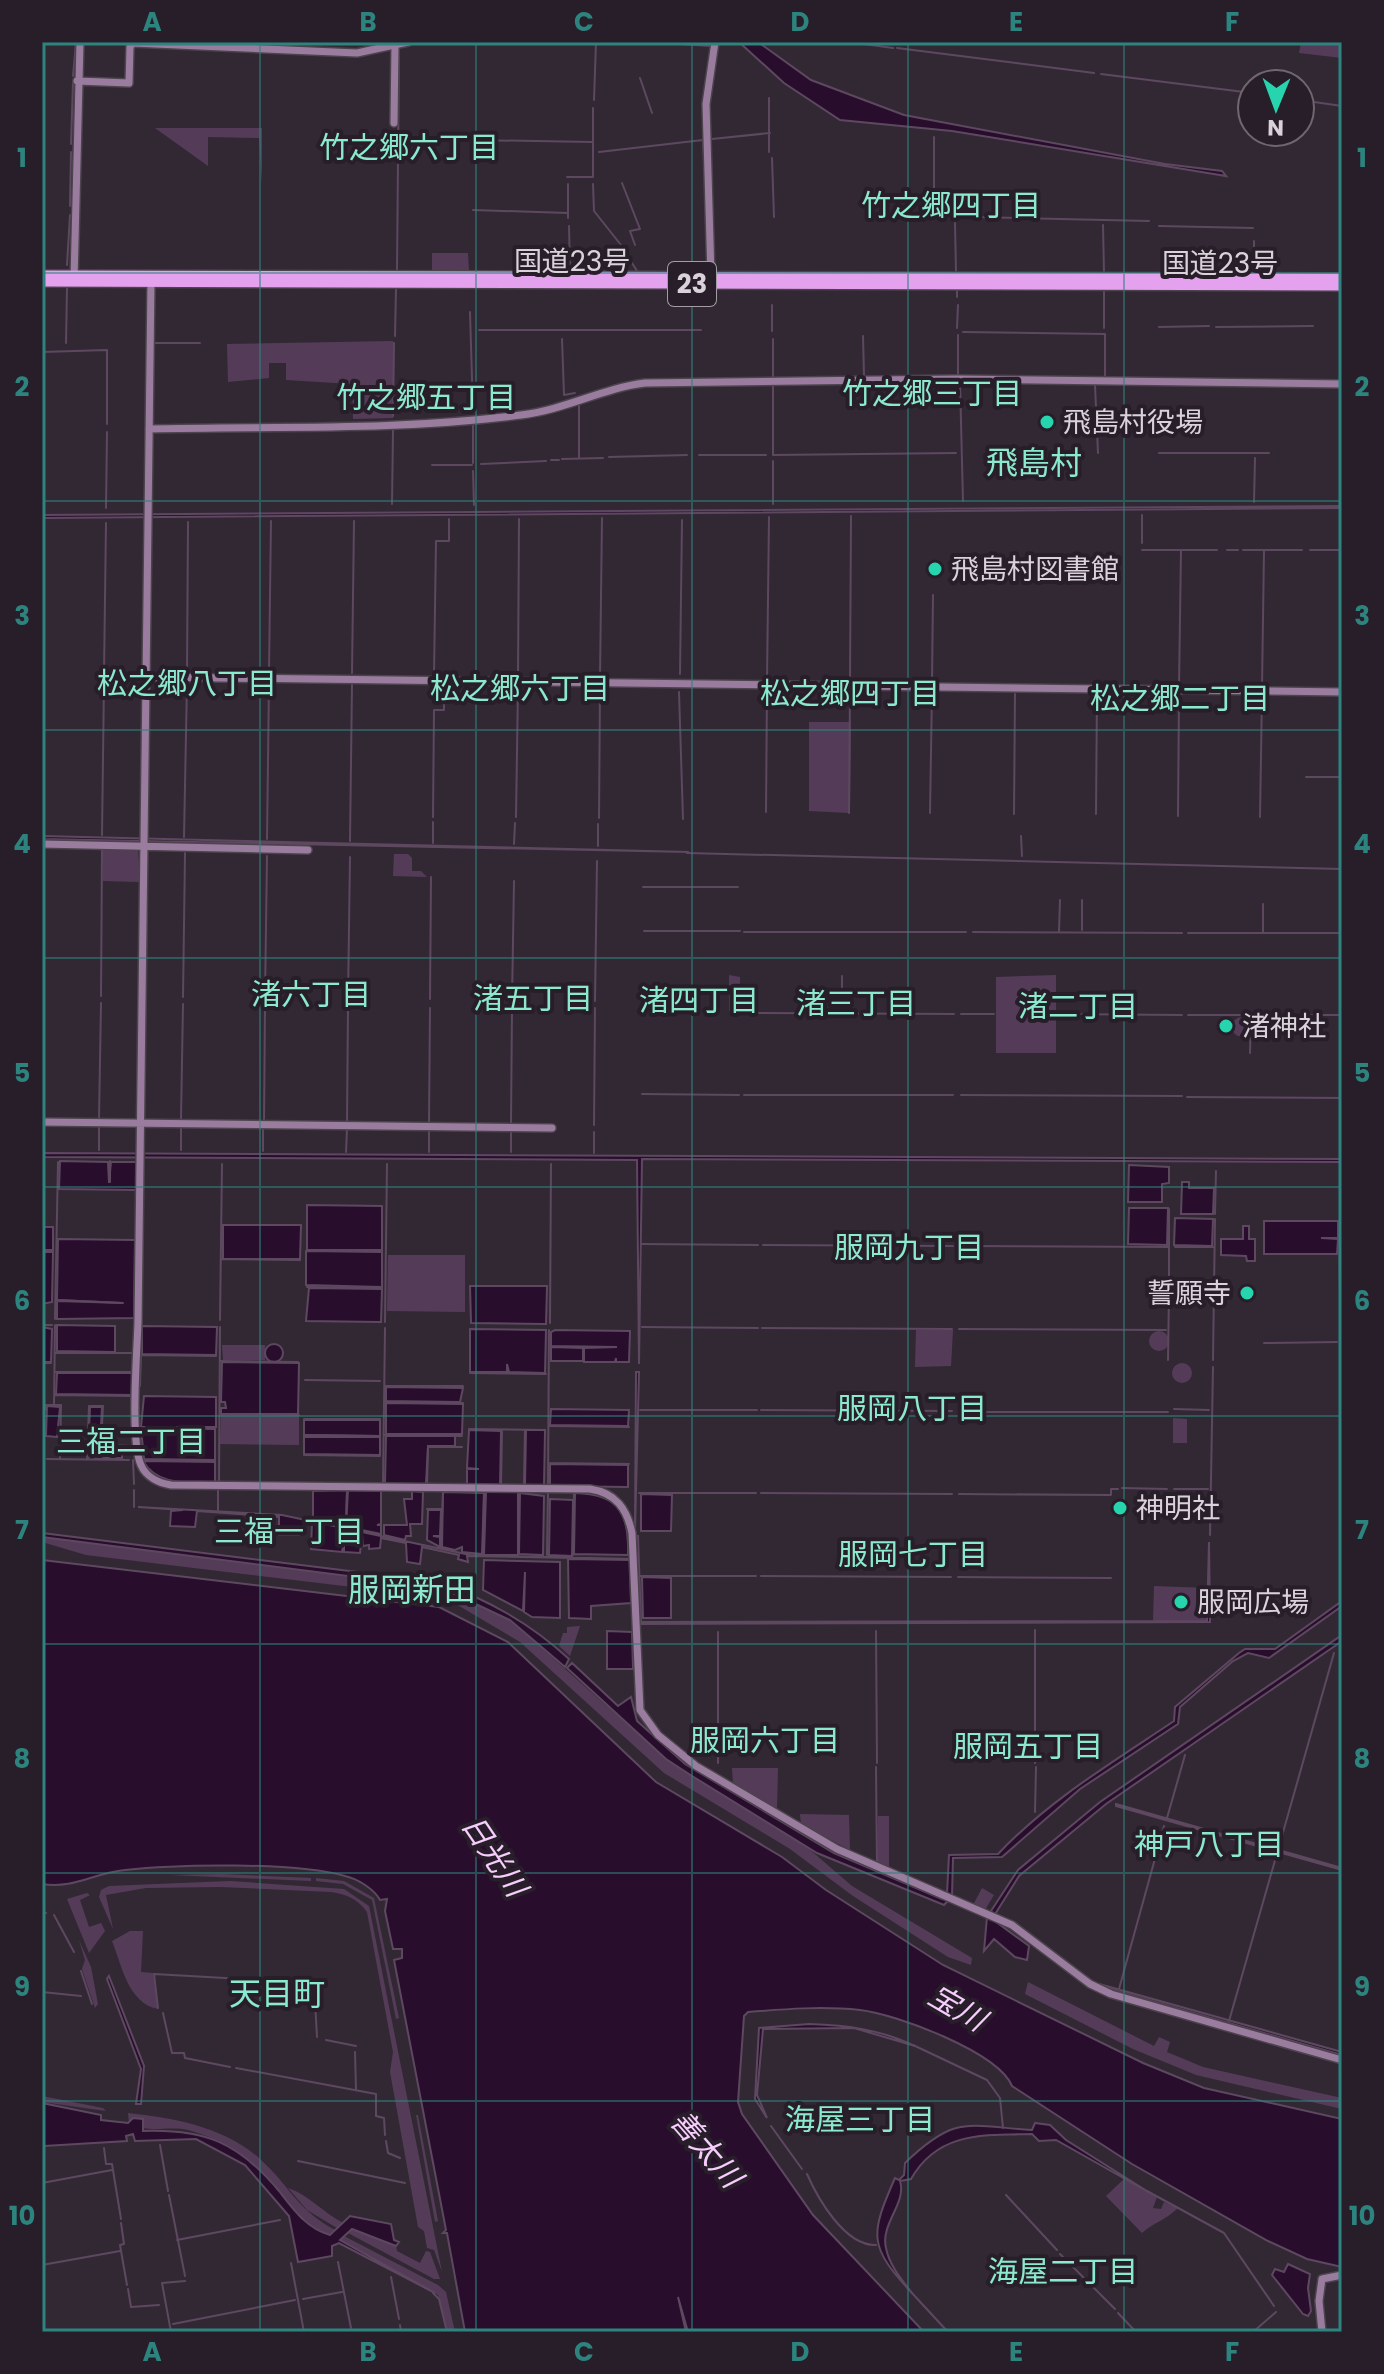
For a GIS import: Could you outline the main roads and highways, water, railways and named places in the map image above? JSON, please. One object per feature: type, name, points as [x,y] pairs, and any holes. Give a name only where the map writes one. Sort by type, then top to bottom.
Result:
[{"type":"highway","name":"国道23号","points":[[42,275],[151,279],[1342,286]]},
{"type":"highway","name":"国道23号","points":[[151,279],[711,276],[1342,278]]},
{"type":"highway","name":"国道23号","points":[[42,282],[74,278]]},
{"type":"water","points":[[739,42],[758,42],[811,80],[904,115],[1165,164],[1222,171],[1226,176],[952,131],[840,120],[784,83]]},
{"type":"water","points":[[1342,508],[42,518],[42,515]]},
{"type":"water","points":[[42,836],[689,852],[42,839]]},
{"type":"water","points":[[42,1153],[1342,1159],[1342,1162],[642,1159],[639,1364],[637,1160],[42,1157]]},
{"type":"water","points":[[60,1161],[108,1162],[109,1183],[111,1162],[136,1162],[136,1190],[59,1189]]},
{"type":"water","points":[[1129,1165],[1169,1167],[1169,1183],[1162,1184],[1162,1202],[1128,1202]]},
{"type":"water","points":[[1182,1182],[1189,1182],[1189,1188],[1214,1188],[1213,1214],[1181,1214]]},
{"type":"water","points":[[307,1205],[382,1206],[382,1250],[307,1250]]},
{"type":"water","points":[[1129,1208],[1168,1208],[1167,1245],[1128,1244]]},
{"type":"water","points":[[1175,1218],[1213,1219],[1212,1246],[1174,1245]]},
{"type":"water","points":[[1264,1221],[1338,1221],[1338,1238],[1321,1238],[1338,1239],[1337,1254],[1264,1254]]},
{"type":"water","points":[[223,1225],[301,1225],[300,1259],[223,1259]]},
{"type":"water","points":[[1243,1226],[1249,1226],[1249,1239],[1255,1239],[1255,1261],[1247,1261],[1246,1256],[1221,1255],[1221,1239],[1243,1239]]},
{"type":"water","points":[[42,1227],[53,1227],[53,1250],[42,1250]]},
{"type":"water","points":[[58,1239],[135,1240],[134,1318],[57,1319],[57,1301],[123,1303],[57,1300]]},
{"type":"water","points":[[306,1251],[382,1252],[382,1287],[306,1285]]},
{"type":"water","points":[[42,1252],[53,1252],[52,1302],[42,1304]]},
{"type":"water","points":[[470,1286],[547,1286],[546,1324],[471,1323]]},
{"type":"water","points":[[309,1288],[382,1289],[381,1322],[306,1321]]},
{"type":"water","points":[[57,1325],[115,1326],[115,1352],[57,1351]]},
{"type":"water","points":[[142,1326],[217,1327],[216,1355],[142,1354]]},
{"type":"water","points":[[42,1327],[52,1329],[51,1362],[42,1362]]},
{"type":"water","points":[[470,1329],[546,1330],[545,1373],[509,1372],[507,1364],[507,1372],[470,1372]]},
{"type":"water","points":[[630,1331],[629,1362],[616,1362],[616,1358],[615,1362],[584,1362],[584,1348],[617,1347],[551,1346],[551,1332]]},
{"type":"water","points":[[274,1344],[283,1353],[274,1362],[265,1353]]},
{"type":"water","points":[[551,1347],[583,1348],[583,1361],[551,1361]]},
{"type":"water","points":[[222,1362],[299,1363],[298,1414],[221,1414],[221,1408],[226,1408],[225,1402],[221,1402]]},
{"type":"water","points":[[636,1372],[639,1372],[635,1531]]},
{"type":"water","points":[[57,1373],[133,1373],[133,1395],[56,1394]]},
{"type":"water","points":[[386,1387],[463,1388],[460,1402],[386,1401]]},
{"type":"water","points":[[144,1396],[216,1397],[216,1427],[141,1427]]},
{"type":"water","points":[[386,1403],[463,1404],[462,1434],[386,1434]]},
{"type":"water","points":[[47,1406],[60,1407],[57,1437],[46,1436]]},
{"type":"water","points":[[90,1407],[102,1407],[100,1445],[131,1446],[131,1452],[122,1452],[122,1458],[95,1458],[94,1454],[88,1458]]},
{"type":"water","points":[[551,1409],[629,1410],[628,1426],[550,1425]]},
{"type":"water","points":[[304,1420],[380,1420],[380,1436],[304,1435]]},
{"type":"water","points":[[141,1428],[215,1429],[215,1460],[144,1459]]},
{"type":"water","points":[[469,1430],[501,1431],[500,1486],[467,1484],[467,1469],[479,1469],[467,1468]]},
{"type":"water","points":[[526,1430],[545,1430],[544,1486],[525,1486]]},
{"type":"water","points":[[386,1436],[455,1436],[455,1446],[428,1446],[426,1484],[385,1484]]},
{"type":"water","points":[[304,1437],[380,1437],[380,1455],[304,1454]]},
{"type":"water","points":[[143,1461],[215,1462],[215,1483],[166,1479],[149,1469]]},
{"type":"water","points":[[550,1464],[628,1465],[628,1487],[550,1486]]},
{"type":"water","points":[[347,1490],[346,1526],[348,1490],[381,1491],[381,1524],[377,1525],[381,1525],[381,1534],[313,1520],[313,1491]]},
{"type":"water","points":[[412,1491],[423,1492],[422,1524],[410,1524],[411,1536],[406,1536],[405,1540],[384,1535],[384,1525],[407,1525],[404,1499],[412,1499]]},
{"type":"water","points":[[443,1492],[484,1493],[482,1554],[462,1552],[462,1547],[455,1550],[442,1547]]},
{"type":"water","points":[[486,1492],[518,1492],[518,1555],[484,1555]]},
{"type":"water","points":[[520,1493],[544,1496],[543,1555],[519,1554]]},
{"type":"water","points":[[575,1493],[602,1497],[619,1509],[624,1517],[628,1555],[574,1554]]},
{"type":"water","points":[[641,1494],[672,1495],[671,1531],[641,1531]]},
{"type":"water","points":[[550,1499],[573,1500],[572,1556],[549,1555]]},
{"type":"water","points":[[138,1507],[282,1515],[470,1555],[629,1559],[467,1556],[468,1562],[458,1559],[459,1555],[422,1547],[420,1564],[407,1562],[406,1543],[381,1538],[380,1548],[369,1549],[369,1545],[363,1546],[362,1534],[360,1553],[344,1552],[344,1540],[342,1552],[311,1549],[312,1523],[306,1522],[299,1535],[279,1535],[279,1517],[197,1511],[195,1527],[170,1526],[171,1511],[183,1510]]},
{"type":"water","points":[[428,1510],[441,1510],[440,1536],[433,1536],[440,1537],[440,1547],[427,1540]]},
{"type":"water","points":[[42,1533],[439,1582],[508,1614],[569,1659],[565,1667],[510,1620],[442,1588],[42,1537]]},
{"type":"water","points":[[635,1536],[638,1536],[641,1622],[1207,1621],[1209,1542],[1210,1622],[639,1624]]},
{"type":"water","points":[[568,1559],[630,1560],[631,1603],[591,1606],[591,1619],[569,1618]]},
{"type":"water","points":[[42,1560],[439,1607],[508,1642],[656,1782],[782,1857],[826,1890],[943,1965],[1143,2063],[1204,2088],[1342,2119],[1342,2267],[1307,2259],[1268,2241],[1132,2164],[1012,2086],[1003,2073],[987,2060],[944,2037],[897,2019],[860,2010],[818,2008],[748,2012],[744,2016],[738,2102],[742,2114],[813,2215],[924,2332],[688,2332],[678,2297],[686,2332],[465,2332],[447,2233],[443,2233],[446,2230],[394,1960],[402,1958],[402,1949],[393,1949],[385,1911],[387,1899],[380,1900],[365,1885],[345,1876],[268,1866],[148,1868],[114,1872],[74,1883],[42,1884]]},
{"type":"water","points":[[484,1560],[560,1562],[560,1618],[532,1617],[524,1612],[525,1572],[523,1611],[483,1590]]},
{"type":"water","points":[[642,1577],[671,1578],[671,1618],[643,1618]]},
{"type":"water","points":[[1342,1601],[1342,1606],[1269,1658],[1248,1653],[1233,1661],[1180,1707],[1178,1724],[1080,1789],[1002,1857],[953,1858],[952,1896],[944,1905],[817,1853],[692,1776],[666,1759],[567,1668],[572,1663],[618,1706],[631,1697],[637,1721],[685,1764],[834,1853],[942,1899],[947,1894],[949,1855],[998,1854],[1060,1799],[1174,1721],[1175,1707],[1239,1653],[1245,1649],[1275,1649]]},
{"type":"water","points":[[607,1631],[632,1632],[633,1669],[607,1669]]},
{"type":"water","points":[[1342,1635],[1342,1641],[1106,1804],[1019,1876],[992,1919],[1029,1946],[1027,1960],[1015,1957],[994,1939],[984,1951],[987,1917],[1018,1870],[1100,1802]]},
{"type":"water","points":[[1116,1806],[1342,1868],[1342,1870]]},
{"type":"water","points":[[109,1976],[144,2066],[141,2104],[136,2104],[141,2069],[107,1979]]},
{"type":"water","points":[[1092,1982],[1342,2052],[1342,2055],[1109,1989]]},
{"type":"water","points":[[809,2024],[837,2026],[864,2029],[915,2046],[854,2028],[763,2029],[757,2095],[767,2118],[755,2099],[759,2028]]},
{"type":"water","points":[[42,2103],[101,2115],[101,2120],[128,2123],[133,2118],[143,2119],[143,2131],[185,2133],[219,2142],[264,2174],[295,2211],[321,2232],[330,2235],[350,2216],[391,2224],[394,2240],[399,2242],[396,2246],[352,2229],[340,2240],[435,2293],[339,2243],[332,2246],[332,2256],[298,2262],[289,2216],[245,2165],[196,2139],[135,2141],[133,2134],[126,2136],[127,2141],[44,2146]]},
{"type":"water","points":[[1035,2123],[1050,2125],[1066,2140],[1150,2193],[1056,2140],[1039,2141],[1032,2134],[980,2136],[949,2144],[922,2163],[911,2179],[900,2181],[900,2197],[887,2230],[885,2239],[890,2260],[912,2293],[887,2263],[878,2239],[881,2213],[895,2178],[899,2180],[904,2175],[905,2163],[922,2147],[950,2130],[977,2126],[1032,2130]]},
{"type":"water","points":[[1288,2264],[1310,2274],[1311,2311],[1308,2316],[1303,2314],[1272,2275],[1275,2269],[1284,2272]]},
{"type":"waterway","points":[[73,76],[76,42]]},
{"type":"waterway","points":[[594,100],[596,42]]},
{"type":"waterway","points":[[650,42],[710,46]]},
{"type":"waterway","points":[[849,42],[893,48]]},
{"type":"waterway","points":[[897,48],[1094,73]]},
{"type":"waterway","points":[[397,270],[399,53]]},
{"type":"waterway","points":[[1101,74],[1236,91]]},
{"type":"waterway","points":[[640,78],[652,113]]},
{"type":"waterway","points":[[71,144],[73,82]]},
{"type":"waterway","points":[[769,98],[769,152]]},
{"type":"waterway","points":[[1316,102],[1342,106]]},
{"type":"waterway","points":[[567,177],[593,177],[593,108]]},
{"type":"waterway","points":[[712,139],[770,133]]},
{"type":"waterway","points":[[934,137],[934,216],[1149,221]]},
{"type":"waterway","points":[[471,140],[592,142]]},
{"type":"waterway","points":[[599,152],[703,140],[704,158]]},
{"type":"waterway","points":[[70,206],[71,152]]},
{"type":"waterway","points":[[772,158],[774,217]]},
{"type":"waterway","points":[[622,183],[640,229],[630,231],[635,245]]},
{"type":"waterway","points":[[568,184],[568,218]]},
{"type":"waterway","points":[[593,184],[594,211],[621,245]]},
{"type":"waterway","points":[[473,210],[568,213]]},
{"type":"waterway","points":[[67,265],[70,215]]},
{"type":"waterway","points":[[955,223],[956,272]]},
{"type":"waterway","points":[[1103,225],[1104,273]]},
{"type":"waterway","points":[[569,226],[570,271]]},
{"type":"waterway","points":[[1159,226],[1253,228]]},
{"type":"waterway","points":[[1254,241],[1254,269]]},
{"type":"waterway","points":[[624,250],[637,271]]},
{"type":"waterway","points":[[66,343],[67,288]]},
{"type":"waterway","points":[[395,336],[396,289]]},
{"type":"waterway","points":[[957,291],[957,297]]},
{"type":"waterway","points":[[1104,291],[1104,328]]},
{"type":"waterway","points":[[772,305],[772,331]]},
{"type":"waterway","points":[[957,328],[958,305]]},
{"type":"waterway","points":[[470,312],[473,412]]},
{"type":"waterway","points":[[1159,327],[1209,326]]},
{"type":"waterway","points":[[1216,327],[1313,326]]},
{"type":"waterway","points":[[479,330],[701,330]]},
{"type":"waterway","points":[[963,332],[1105,334],[1105,376]]},
{"type":"waterway","points":[[958,335],[958,375]]},
{"type":"waterway","points":[[863,336],[864,375]]},
{"type":"waterway","points":[[562,339],[564,395],[575,393]]},
{"type":"waterway","points":[[773,339],[773,377]]},
{"type":"waterway","points":[[155,343],[200,343]]},
{"type":"waterway","points":[[393,416],[394,343]]},
{"type":"waterway","points":[[42,352],[107,350],[107,424]]},
{"type":"waterway","points":[[960,383],[963,501]]},
{"type":"waterway","points":[[773,384],[773,455],[956,453]]},
{"type":"waterway","points":[[1095,385],[1098,453]]},
{"type":"waterway","points":[[579,404],[579,458]]},
{"type":"waterway","points":[[473,425],[473,463]]},
{"type":"waterway","points":[[392,504],[393,430]]},
{"type":"waterway","points":[[106,508],[107,432]]},
{"type":"waterway","points":[[1159,453],[1269,453]]},
{"type":"waterway","points":[[609,457],[687,455]]},
{"type":"waterway","points":[[699,455],[766,455]]},
{"type":"waterway","points":[[562,459],[603,458]]},
{"type":"waterway","points":[[1254,502],[1255,458]]},
{"type":"waterway","points":[[551,460],[559,460]]},
{"type":"waterway","points":[[481,464],[546,461]]},
{"type":"waterway","points":[[773,461],[773,504]]},
{"type":"waterway","points":[[432,465],[472,465]]},
{"type":"waterway","points":[[473,471],[474,505]]},
{"type":"waterway","points":[[1142,515],[1142,543]]},
{"type":"waterway","points":[[850,679],[851,516]]},
{"type":"waterway","points":[[767,679],[769,517]]},
{"type":"waterway","points":[[600,676],[602,518]]},
{"type":"waterway","points":[[434,674],[436,541],[449,541],[449,519]]},
{"type":"waterway","points":[[518,676],[519,519]]},
{"type":"waterway","points":[[680,674],[682,520]]},
{"type":"waterway","points":[[269,672],[271,521]]},
{"type":"waterway","points":[[352,673],[354,521]]},
{"type":"waterway","points":[[187,671],[188,522]]},
{"type":"waterway","points":[[104,673],[106,523]]},
{"type":"waterway","points":[[1142,550],[1217,550]]},
{"type":"waterway","points":[[1179,686],[1181,550]]},
{"type":"waterway","points":[[1227,550],[1238,550]]},
{"type":"waterway","points":[[1243,550],[1302,550]]},
{"type":"waterway","points":[[1262,687],[1264,550]]},
{"type":"waterway","points":[[1310,550],[1342,550]]},
{"type":"waterway","points":[[932,681],[933,595]]},
{"type":"waterway","points":[[102,835],[104,681]]},
{"type":"waterway","points":[[184,837],[187,682]]},
{"type":"waterway","points":[[267,839],[269,683]]},
{"type":"waterway","points":[[350,841],[352,684]]},
{"type":"waterway","points":[[433,817],[434,710],[444,710],[444,685]]},
{"type":"waterway","points":[[516,817],[518,686]]},
{"type":"waterway","points":[[599,818],[600,688]]},
{"type":"waterway","points":[[766,812],[767,689]]},
{"type":"waterway","points":[[849,813],[850,690]]},
{"type":"waterway","points":[[930,813],[932,691]]},
{"type":"waterway","points":[[679,692],[683,819]]},
{"type":"waterway","points":[[1096,814],[1097,692]]},
{"type":"waterway","points":[[1014,814],[1015,694]]},
{"type":"waterway","points":[[1178,816],[1179,694]]},
{"type":"waterway","points":[[1260,817],[1262,694]]},
{"type":"waterway","points":[[1306,777],[1342,777]]},
{"type":"waterway","points":[[433,822],[433,843]]},
{"type":"waterway","points":[[514,844],[515,823]]},
{"type":"waterway","points":[[598,824],[598,846]]},
{"type":"waterway","points":[[1021,836],[1022,856]]},
{"type":"waterway","points":[[101,996],[102,849]]},
{"type":"waterway","points":[[183,997],[185,853]]},
{"type":"waterway","points":[[687,853],[1342,869]]},
{"type":"waterway","points":[[265,998],[267,856]]},
{"type":"waterway","points":[[348,999],[350,857]]},
{"type":"waterway","points":[[595,1001],[597,861]]},
{"type":"waterway","points":[[430,999],[431,877]]},
{"type":"waterway","points":[[512,1001],[514,881]]},
{"type":"waterway","points":[[643,887],[738,887]]},
{"type":"waterway","points":[[1059,931],[1060,900]]},
{"type":"waterway","points":[[1082,900],[1082,930]]},
{"type":"waterway","points":[[1263,904],[1263,932]]},
{"type":"waterway","points":[[644,931],[740,931]]},
{"type":"waterway","points":[[744,932],[966,932]]},
{"type":"waterway","points":[[973,932],[1182,933]]},
{"type":"waterway","points":[[1188,933],[1342,933]]},
{"type":"waterway","points":[[842,976],[842,1012]]},
{"type":"waterway","points":[[99,1119],[101,1003]]},
{"type":"waterway","points":[[181,1119],[183,1004]]},
{"type":"waterway","points":[[264,1121],[265,1005]]},
{"type":"waterway","points":[[347,1122],[348,1007]]},
{"type":"waterway","points":[[429,1123],[430,1008]]},
{"type":"waterway","points":[[511,1123],[512,1008]]},
{"type":"waterway","points":[[594,1125],[595,1008]]},
{"type":"waterway","points":[[745,1013],[954,1014]]},
{"type":"waterway","points":[[961,1014],[994,1014]]},
{"type":"waterway","points":[[1055,1014],[1182,1015]]},
{"type":"waterway","points":[[1188,1015],[1342,1015]]},
{"type":"waterway","points":[[1250,1053],[1251,1016]]},
{"type":"waterway","points":[[642,1094],[739,1095]]},
{"type":"waterway","points":[[744,1095],[953,1095]]},
{"type":"waterway","points":[[961,1095],[1182,1096]]},
{"type":"waterway","points":[[1187,1097],[1342,1098]]},
{"type":"waterway","points":[[99,1125],[99,1150]]},
{"type":"waterway","points":[[181,1127],[181,1150]]},
{"type":"waterway","points":[[263,1128],[263,1151]]},
{"type":"waterway","points":[[346,1152],[347,1129]]},
{"type":"waterway","points":[[429,1130],[429,1152]]},
{"type":"waterway","points":[[511,1131],[511,1152]]},
{"type":"waterway","points":[[594,1132],[594,1153]]},
{"type":"waterway","points":[[110,1161],[110,1182]]},
{"type":"waterway","points":[[55,1319],[58,1162]]},
{"type":"waterway","points":[[220,1320],[222,1164]]},
{"type":"waterway","points":[[385,1322],[387,1164]]},
{"type":"waterway","points":[[550,1323],[551,1164]]},
{"type":"waterway","points":[[1215,1214],[1216,1171]]},
{"type":"waterway","points":[[1169,1209],[1169,1282]]},
{"type":"waterway","points":[[1213,1360],[1215,1219]]},
{"type":"waterway","points":[[1339,1222],[1341,1363]]},
{"type":"waterway","points":[[222,1225],[301,1225]]},
{"type":"waterway","points":[[641,1244],[758,1245]]},
{"type":"waterway","points":[[763,1245],[953,1246]]},
{"type":"waterway","points":[[961,1246],[1169,1247]]},
{"type":"waterway","points":[[1175,1247],[1213,1247]]},
{"type":"waterway","points":[[42,1251],[53,1251]]},
{"type":"waterway","points":[[306,1251],[382,1251]]},
{"type":"waterway","points":[[221,1259],[300,1260]]},
{"type":"waterway","points":[[307,1287],[382,1288]]},
{"type":"waterway","points":[[1168,1360],[1169,1292]]},
{"type":"waterway","points":[[56,1300],[123,1303]]},
{"type":"waterway","points":[[42,1325],[52,1325]]},
{"type":"waterway","points":[[54,1405],[55,1325]]},
{"type":"waterway","points":[[219,1482],[220,1327]]},
{"type":"waterway","points":[[642,1327],[758,1328]]},
{"type":"waterway","points":[[383,1483],[385,1328]]},
{"type":"waterway","points":[[762,1328],[952,1329]]},
{"type":"waterway","points":[[959,1329],[1166,1330]]},
{"type":"waterway","points":[[548,1485],[549,1330]]},
{"type":"waterway","points":[[1264,1343],[1337,1342]]},
{"type":"waterway","points":[[56,1353],[133,1353]]},
{"type":"waterway","points":[[140,1386],[141,1355],[216,1356]]},
{"type":"waterway","points":[[221,1361],[298,1362]]},
{"type":"waterway","points":[[42,1363],[51,1363]]},
{"type":"waterway","points":[[1210,1535],[1213,1367]]},
{"type":"waterway","points":[[1340,1370],[1342,1547]]},
{"type":"waterway","points":[[56,1372],[133,1372]]},
{"type":"waterway","points":[[470,1373],[546,1374]]},
{"type":"waterway","points":[[305,1380],[380,1381]]},
{"type":"waterway","points":[[386,1386],[463,1386]]},
{"type":"waterway","points":[[55,1395],[133,1396]]},
{"type":"waterway","points":[[385,1402],[463,1403]]},
{"type":"waterway","points":[[45,1410],[45,1405],[61,1405],[60,1458]]},
{"type":"waterway","points":[[87,1460],[89,1406],[103,1406],[101,1444]]},
{"type":"waterway","points":[[1174,1409],[1209,1410]]},
{"type":"waterway","points":[[640,1410],[757,1410]]},
{"type":"waterway","points":[[761,1410],[952,1411]]},
{"type":"waterway","points":[[959,1412],[1168,1412]]},
{"type":"waterway","points":[[220,1414],[299,1415]]},
{"type":"waterway","points":[[304,1419],[380,1419]]},
{"type":"waterway","points":[[44,1423],[44,1454]]},
{"type":"waterway","points":[[550,1426],[629,1427]]},
{"type":"waterway","points":[[141,1427],[215,1428]]},
{"type":"waterway","points":[[469,1429],[545,1430]]},
{"type":"waterway","points":[[501,1484],[502,1430]]},
{"type":"waterway","points":[[524,1484],[525,1430]]},
{"type":"waterway","points":[[304,1435],[380,1436]]},
{"type":"waterway","points":[[385,1435],[462,1436]]},
{"type":"waterway","points":[[427,1484],[428,1447],[462,1447]]},
{"type":"waterway","points":[[304,1455],[380,1456]]},
{"type":"waterway","points":[[47,1459],[129,1460]]},
{"type":"waterway","points":[[133,1460],[134,1484]]},
{"type":"waterway","points":[[144,1460],[215,1461]]},
{"type":"waterway","points":[[549,1463],[629,1464]]},
{"type":"waterway","points":[[1122,1488],[1167,1489]]},
{"type":"waterway","points":[[218,1489],[218,1510]]},
{"type":"waterway","points":[[959,1494],[1111,1495],[1111,1489],[1118,1489]]},
{"type":"waterway","points":[[1174,1489],[1208,1489]]},
{"type":"waterway","points":[[134,1490],[134,1507]]},
{"type":"waterway","points":[[346,1527],[347,1491]]},
{"type":"waterway","points":[[441,1547],[443,1492]]},
{"type":"waterway","points":[[483,1554],[484,1492]]},
{"type":"waterway","points":[[547,1555],[548,1492]]},
{"type":"waterway","points":[[573,1555],[574,1493]]},
{"type":"waterway","points":[[639,1493],[756,1493]]},
{"type":"waterway","points":[[761,1493],[952,1494]]},
{"type":"waterway","points":[[518,1555],[519,1496]]},
{"type":"waterway","points":[[427,1509],[441,1509]]},
{"type":"waterway","points":[[640,1576],[756,1576]]},
{"type":"waterway","points":[[761,1576],[951,1577]]},
{"type":"waterway","points":[[958,1577],[1111,1578]]},
{"type":"waterway","points":[[1035,1630],[1035,1763]]},
{"type":"waterway","points":[[876,1631],[877,1763]]},
{"type":"waterway","points":[[718,1632],[718,1763]]},
{"type":"waterway","points":[[1278,1850],[1334,1653]]},
{"type":"waterway","points":[[1167,1818],[1185,1755]]},
{"type":"waterway","points":[[876,1767],[877,1861]]},
{"type":"waterway","points":[[1035,1812],[1036,1767]]},
{"type":"waterway","points":[[1119,1989],[1164,1826]]},
{"type":"waterway","points":[[1229,2021],[1276,1857]]},
{"type":"waterway","points":[[42,1912],[46,1913]]},
{"type":"waterway","points":[[54,1915],[74,1952]]},
{"type":"waterway","points":[[81,1971],[92,2004]]},
{"type":"waterway","points":[[158,2008],[154,1974],[314,1983],[317,2037]]},
{"type":"waterway","points":[[42,1992],[81,1996]]},
{"type":"waterway","points":[[163,2013],[172,2053],[184,2053],[185,2058],[230,2067]]},
{"type":"waterway","points":[[326,2040],[356,2046]]},
{"type":"waterway","points":[[913,2045],[987,2080],[1000,2098],[1003,2128]]},
{"type":"waterway","points":[[355,2052],[356,2090]]},
{"type":"waterway","points":[[236,2068],[376,2094],[376,2116],[384,2118],[385,2135]]},
{"type":"waterway","points":[[771,2126],[802,2169]]},
{"type":"waterway","points":[[386,2141],[388,2153],[400,2158]]},
{"type":"waterway","points":[[160,2145],[168,2191]]},
{"type":"waterway","points":[[104,2148],[106,2164],[112,2164],[121,2219]]},
{"type":"waterway","points":[[298,2161],[405,2183]]},
{"type":"waterway","points":[[42,2183],[112,2170]]},
{"type":"waterway","points":[[807,2174],[825,2208],[843,2230],[854,2238],[876,2245]]},
{"type":"waterway","points":[[1147,2191],[1224,2233],[1274,2306]]},
{"type":"waterway","points":[[169,2195],[185,2276]]},
{"type":"waterway","points":[[1006,2195],[1057,2250]]},
{"type":"waterway","points":[[177,2240],[280,2220]]},
{"type":"waterway","points":[[121,2223],[124,2244],[120,2245],[127,2285]]},
{"type":"waterway","points":[[42,2265],[120,2251]]},
{"type":"waterway","points":[[1060,2254],[1115,2309]]},
{"type":"waterway","points":[[338,2262],[351,2328]]},
{"type":"waterway","points":[[291,2263],[304,2332]]},
{"type":"waterway","points":[[391,2277],[399,2319]]},
{"type":"waterway","points":[[171,2332],[162,2283],[185,2281]]},
{"type":"waterway","points":[[128,2289],[131,2307],[159,2305]]},
{"type":"waterway","points":[[303,2299],[342,2292]]},
{"type":"waterway","points":[[911,2292],[948,2332]]},
{"type":"waterway","points":[[433,2293],[439,2299],[447,2332]]},
{"type":"waterway","points":[[173,2324],[295,2300]]},
{"type":"waterway","points":[[1253,2332],[1276,2312]]},
{"type":"waterway","points":[[1118,2313],[1136,2332]]},
{"type":"waterway","points":[[400,2325],[401,2332]]},
{"type":"waterway","points":[[124,2332],[131,2331]]},
{"type":"place","name":"飛島村役場","points":[[1047,422]]},
{"type":"place","name":"飛島村図書館","points":[[935,569]]},
{"type":"place","name":"渚神社","points":[[1226,1026]]},
{"type":"place","name":"誓願寺","points":[[1247,1293]]},
{"type":"place","name":"神明社","points":[[1120,1508]]},
{"type":"place","name":"服岡広場","points":[[1181,1602]]},
{"type":"district","name":"竹之郷六丁目","points":[[409,148]]},
{"type":"district","name":"竹之郷四丁目","points":[[951,206]]},
{"type":"district","name":"竹之郷三丁目","points":[[932,394]]},
{"type":"district","name":"竹之郷五丁目","points":[[426,398]]},
{"type":"district","name":"飛島村","points":[[1034,463]]},
{"type":"district","name":"松之郷八丁目","points":[[187,684]]},
{"type":"district","name":"松之郷六丁目","points":[[520,689]]},
{"type":"district","name":"松之郷四丁目","points":[[850,694]]},
{"type":"district","name":"松之郷二丁目","points":[[1180,699]]},
{"type":"district","name":"渚六丁目","points":[[311,995]]},
{"type":"district","name":"渚五丁目","points":[[533,999]]},
{"type":"district","name":"渚四丁目","points":[[699,1001]]},
{"type":"district","name":"渚三丁目","points":[[856,1004]]},
{"type":"district","name":"渚二丁目","points":[[1078,1007]]},
{"type":"district","name":"服岡九丁目","points":[[909,1248]]},
{"type":"district","name":"服岡八丁目","points":[[912,1409]]},
{"type":"district","name":"三福二丁目","points":[[131,1442]]},
{"type":"district","name":"三福一丁目","points":[[289,1532]]},
{"type":"district","name":"服岡七丁目","points":[[913,1555]]},
{"type":"district","name":"服岡新田","points":[[412,1590]]},
{"type":"district","name":"服岡六丁目","points":[[765,1741]]},
{"type":"district","name":"服岡五丁目","points":[[1028,1747]]},
{"type":"district","name":"神戸八丁目","points":[[1209,1845]]},
{"type":"district","name":"天目町","points":[[277,1994]]},
{"type":"district","name":"海屋三丁目","points":[[860,2120]]},
{"type":"district","name":"海屋二丁目","points":[[1063,2272]]},
{"type":"water label","name":"日光川","points":[[494,1856]]},
{"type":"water label","name":"宝川","points":[[957,2008]]},
{"type":"water label","name":"善太川","points":[[706,2149]]}]
